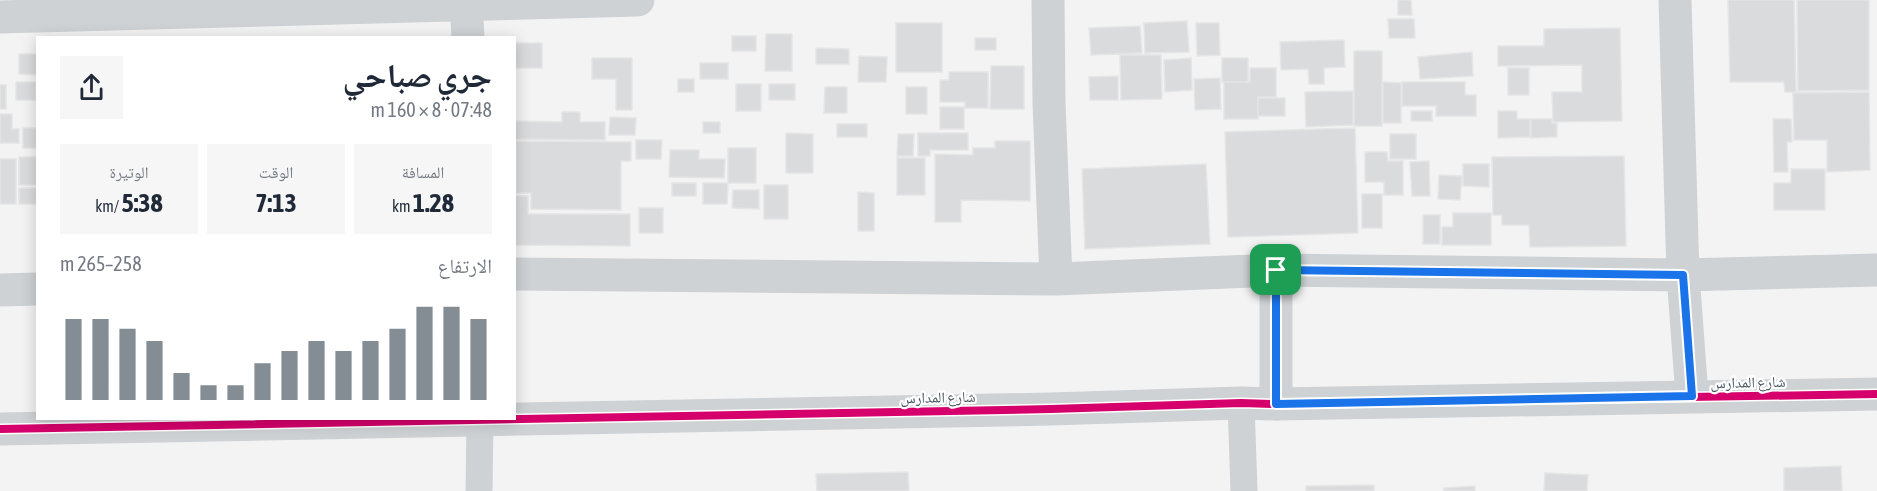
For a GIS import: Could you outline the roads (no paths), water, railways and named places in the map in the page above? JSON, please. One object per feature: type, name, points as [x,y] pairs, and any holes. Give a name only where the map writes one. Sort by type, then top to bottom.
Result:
[{"type":"street","points":[[0,17],[466,2],[638,0]]},
{"type":"street","points":[[1048,0],[1049,103],[1056,279]]},
{"type":"street","points":[[1675,0],[1683,275],[1692,396]]},
{"type":"street","points":[[466,2],[468,36]]},
{"type":"street","points":[[1276,270],[1276,404]]},
{"type":"street","points":[[516,274],[1056,279],[1276,270],[1683,275],[1877,270]]},
{"type":"street","points":[[0,290],[36,289]]},
{"type":"street","name":"شارع المدارس","points":[[516,418],[1242,403],[1877,394]]},
{"type":"street","name":"شارع المدارس","points":[[0,429],[432,420]]},
{"type":"lane","points":[[1242,403],[1244,491]]},
{"type":"lane","points":[[479,491],[480,420]]}]
